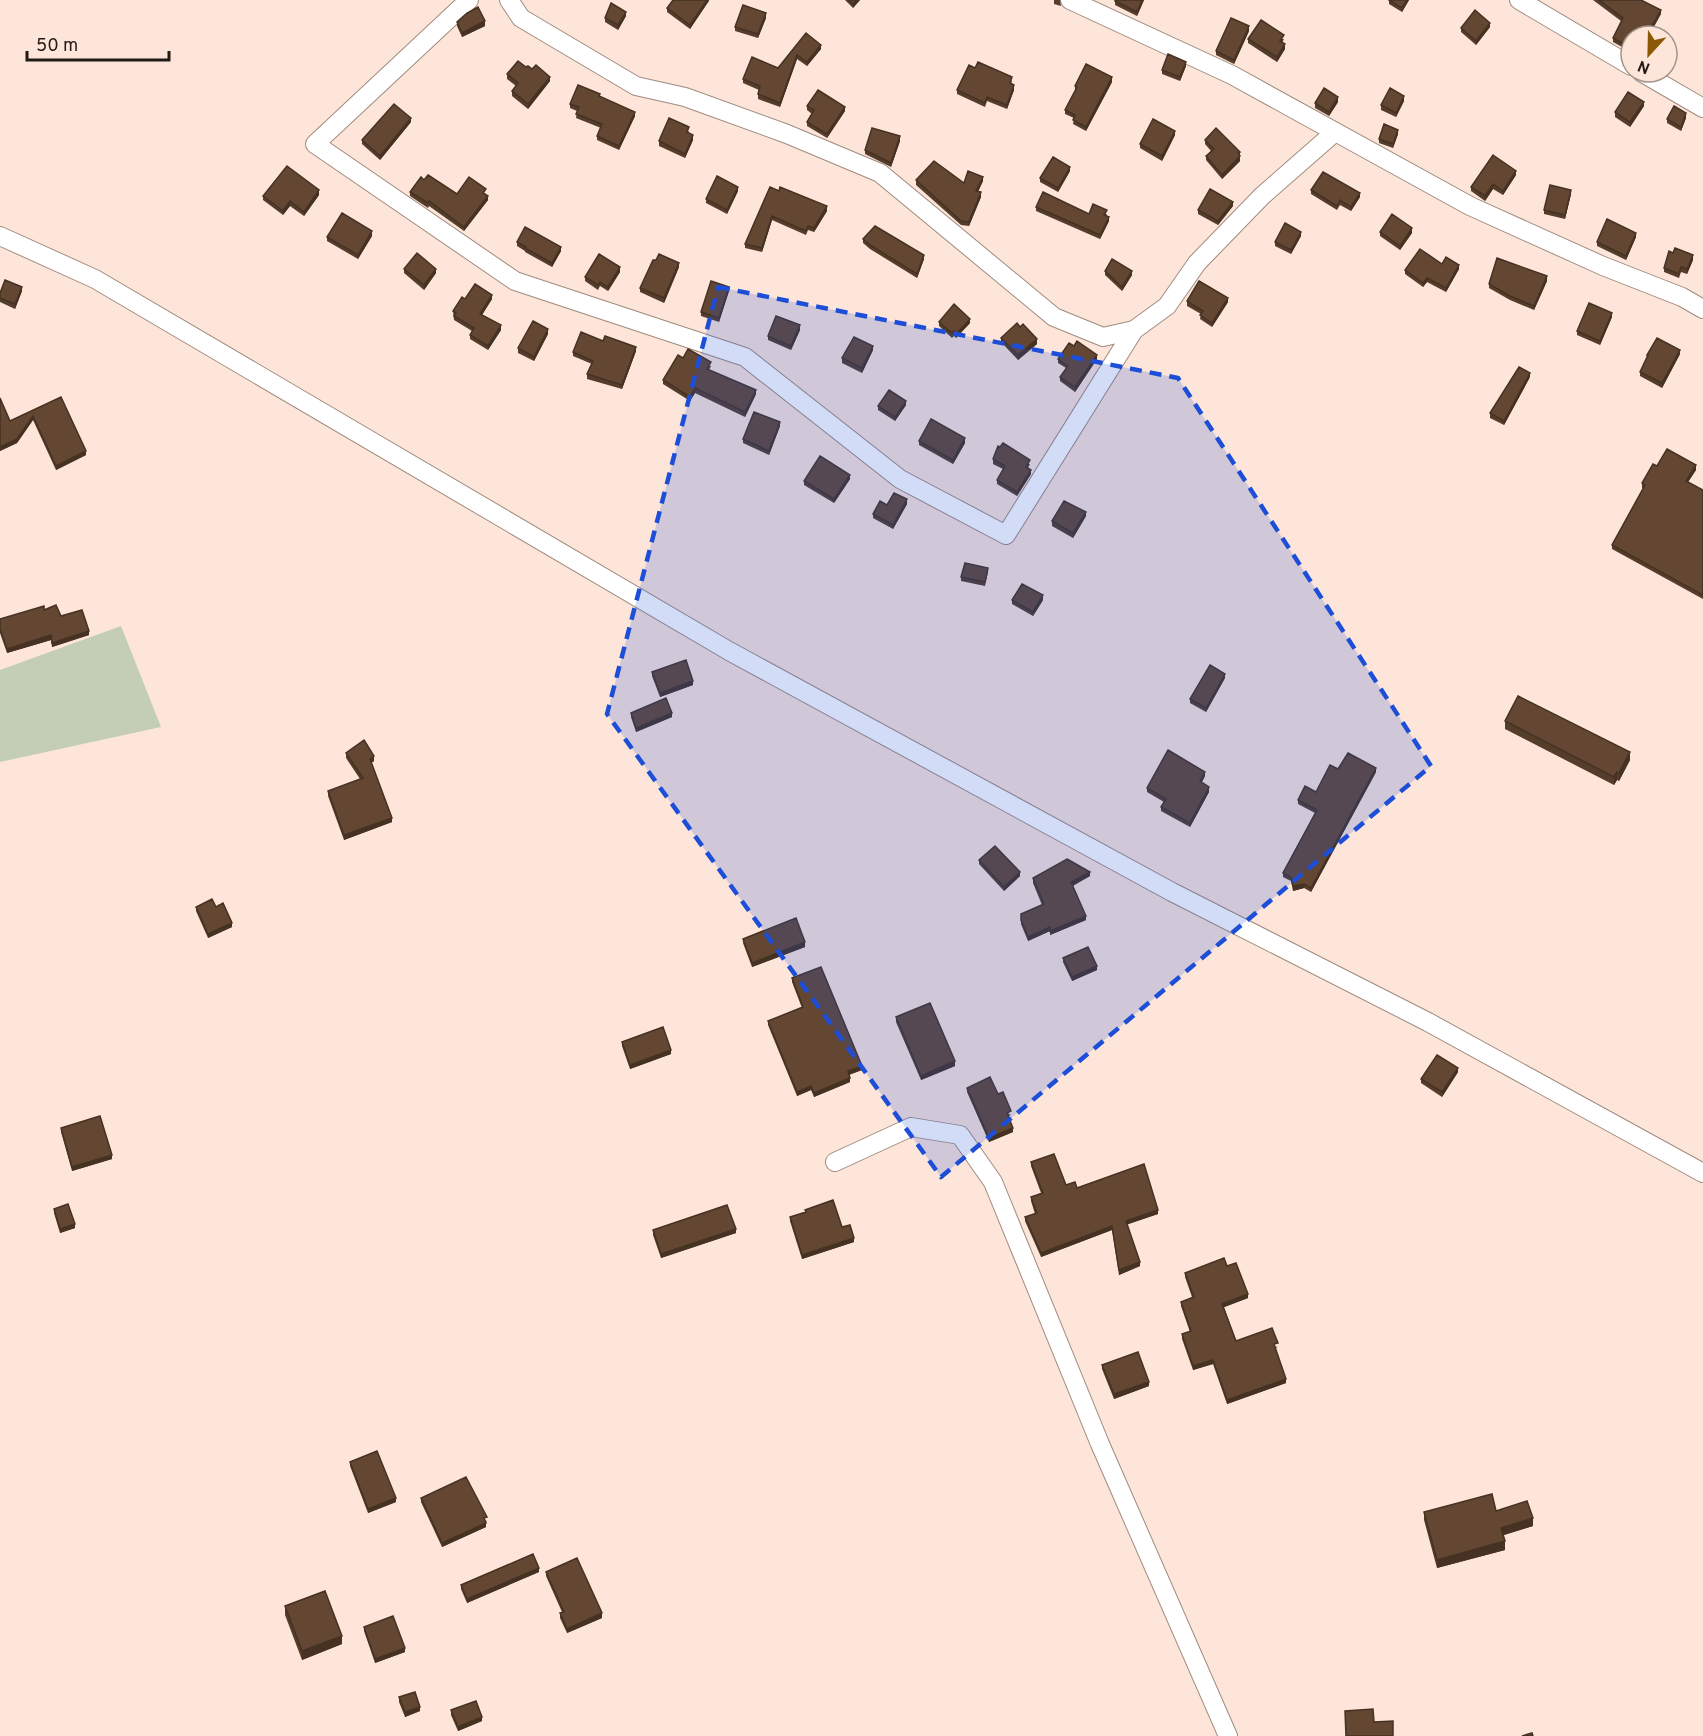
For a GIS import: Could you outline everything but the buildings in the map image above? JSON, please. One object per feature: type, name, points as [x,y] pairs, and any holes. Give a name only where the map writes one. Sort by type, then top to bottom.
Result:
[{"type":"street","points":[[469,0],[315,144],[515,281],[745,357],[900,479],[1005,535],[1134,330],[1167,306],[1197,263],[1262,196],[1335,132]]},
{"type":"street","points":[[509,0],[520,18],[636,86],[685,98],[787,134],[880,173],[1054,317],[1103,337],[1134,330]]},
{"type":"street","points":[[1070,0],[1232,75],[1470,206],[1603,266],[1682,297],[1703,309]]},
{"type":"street","points":[[1519,0],[1619,59]]},
{"type":"street","points":[[1662,84],[1703,108]]},
{"type":"street","points":[[0,236],[95,279],[729,651],[1172,892],[1428,1022],[1703,1173]]},
{"type":"street","points":[[835,1162],[911,1127],[960,1135],[993,1182],[1100,1444],[1228,1736]]},
{"type":"highlighted area","points":[[718,287],[1178,378],[1431,766],[941,1177],[607,714]]},
{"type":"green space","points":[[121,626],[161,727],[0,762],[0,670]]}]
